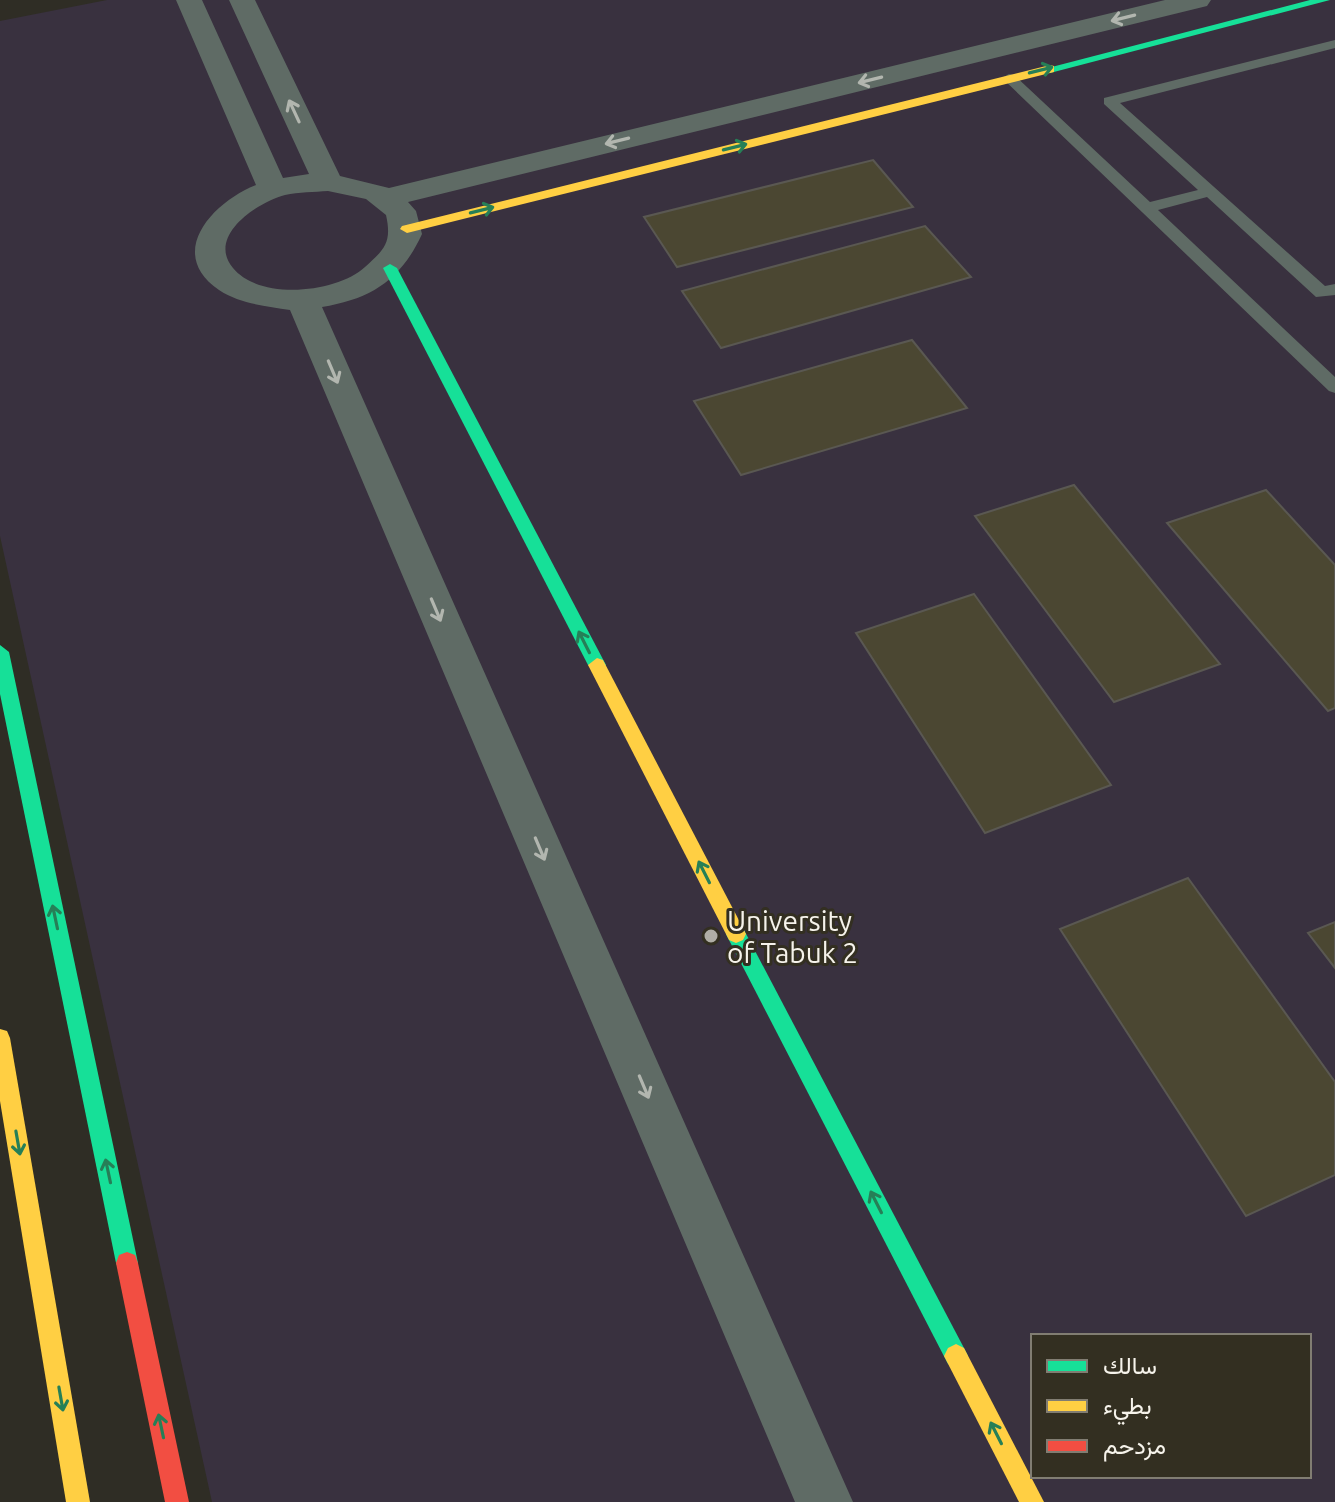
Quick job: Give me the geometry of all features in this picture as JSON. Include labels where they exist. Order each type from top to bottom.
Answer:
[{"type":"street","points":[[189,0],[273,189]]},
{"type":"street","points":[[242,0],[328,182]]},
{"type":"street","points":[[386,198],[1198,0]]},
{"type":"street","points":[[407,229],[1324,0]]},
{"type":"street","points":[[328,182],[369,189],[386,198],[400,212],[407,229],[404,248],[390,268],[366,284],[335,295],[302,300],[268,298],[240,289],[220,275],[211,257],[212,237],[224,218],[245,201],[273,189],[300,183],[328,182]]},
{"type":"street","points":[[390,268],[1032,1502]]},
{"type":"street","points":[[302,300],[824,1502]]},
{"type":"street","points":[[0,652],[177,1502]]},
{"type":"street","points":[[0,1038],[78,1502]]},
{"type":"lane","points":[[1335,44],[1109,101],[1322,293],[1335,289]]},
{"type":"lane","points":[[1009,78],[1335,387]]},
{"type":"lane","points":[[1146,208],[1209,192]]},
{"type":"shaded area","name":"University of Tabuk 2","points":[[107,0],[1335,0],[1335,1502],[212,1502],[0,536],[0,21]]},
{"type":"building","points":[[873,160],[913,207],[677,267],[644,217]]},
{"type":"building","points":[[925,226],[971,277],[721,348],[682,291]]},
{"type":"building","points":[[912,340],[967,408],[741,475],[694,401]]},
{"type":"building","points":[[1074,485],[1220,664],[1114,702],[975,516]]},
{"type":"building","points":[[1266,490],[1335,565],[1335,708],[1328,711],[1167,523]]},
{"type":"building","points":[[974,594],[1111,785],[985,833],[856,633]]},
{"type":"building","points":[[1188,878],[1335,1082],[1335,1175],[1246,1216],[1060,929]]},
{"type":"building","points":[[1335,922],[1335,968],[1308,933]]},
{"type":"traffic: fast","points":[[1050,69],[1324,0]]},
{"type":"traffic: fast","points":[[390,268],[597,665]]},
{"type":"traffic: fast","points":[[0,652],[127,1263]]},
{"type":"traffic: fast","points":[[736,934],[956,1356]]},
{"type":"traffic: slow","points":[[407,229],[1050,69]]},
{"type":"traffic: slow","points":[[597,665],[736,934]]},
{"type":"traffic: slow","points":[[0,1038],[78,1502]]},
{"type":"traffic: slow","points":[[956,1356],[1032,1502]]},
{"type":"traffic: jam","points":[[127,1263],[177,1502]]},
{"type":"place","name":"University of Tabuk 2","points":[[711,936]]}]
